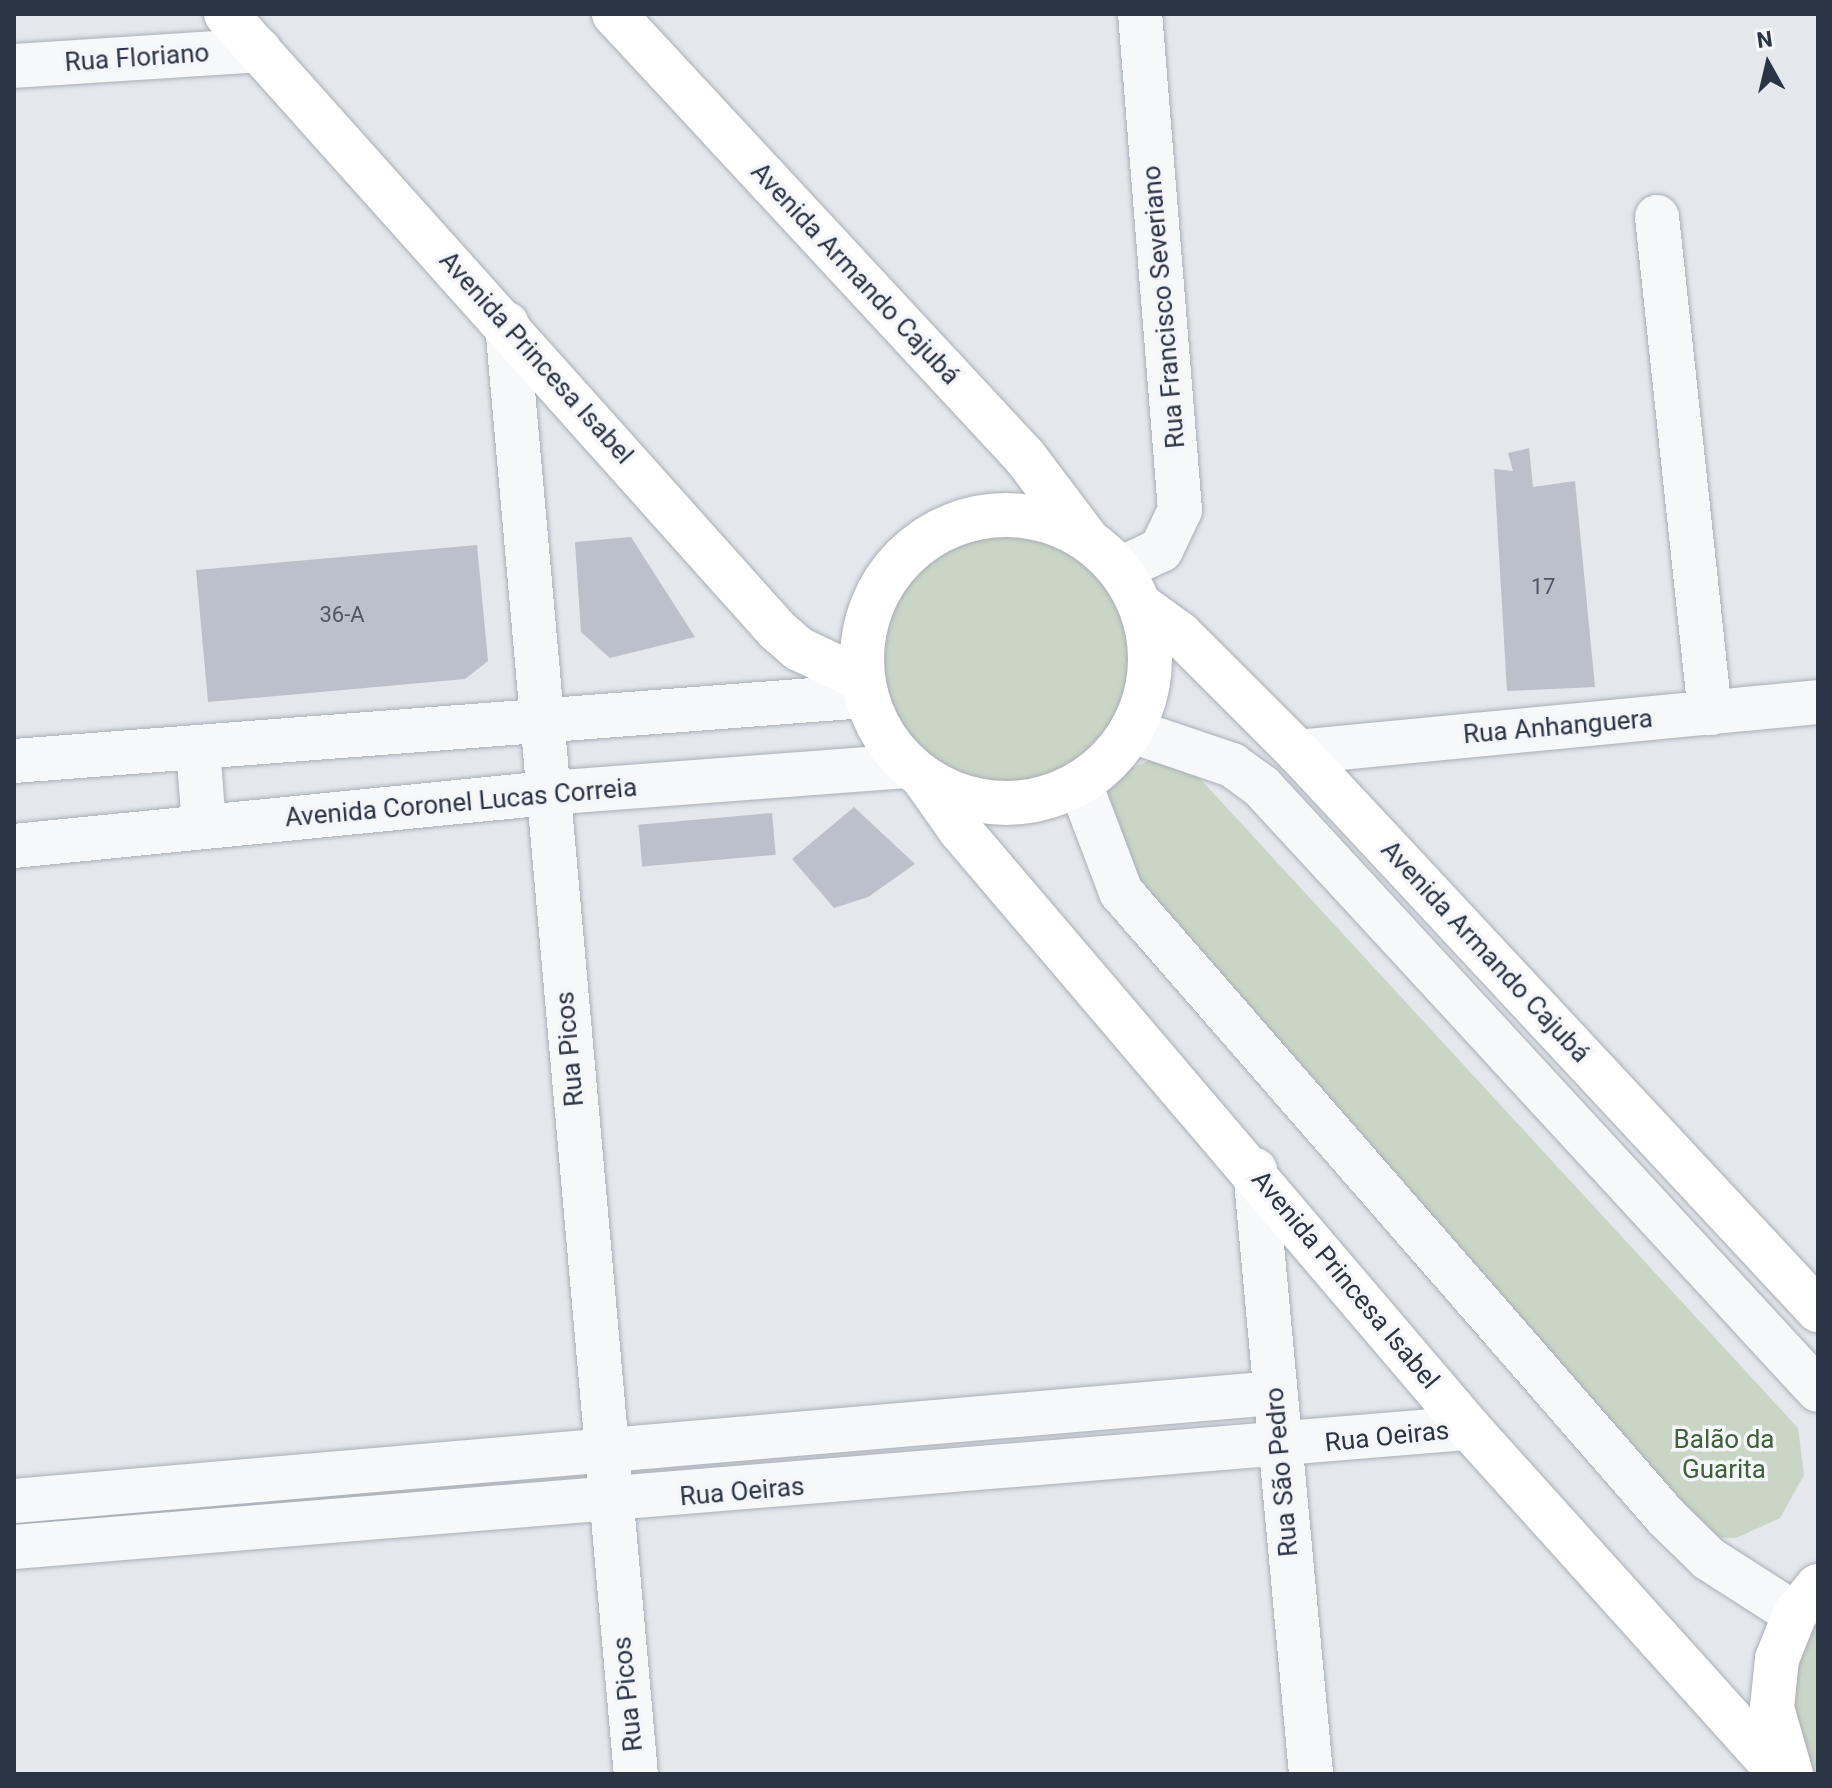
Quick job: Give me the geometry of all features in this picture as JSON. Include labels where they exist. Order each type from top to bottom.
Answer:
[{"type":"main road","name":"Avenida Princesa Isabel","points":[[226,14],[507,324],[777,630],[799,649],[864,688],[881,734],[924,777],[961,831],[1255,1170],[1469,1428],[1781,1774]]},
{"type":"main road","name":"Avenida Armando Cajubá","points":[[614,14],[1025,457],[1110,576],[1180,634],[1298,752],[1818,1310]]},
{"type":"main road","points":[[864,688],[864,623],[878,589],[921,541],[945,528],[997,515],[1110,576],[1150,675],[1132,731],[1080,784],[1027,802],[998,803],[924,777]]},
{"type":"main road","points":[[1791,1774],[1772,1708],[1777,1659],[1807,1600]]},
{"type":"street","name":"Rua Francisco Severiano","points":[[1110,576],[1161,550],[1180,510],[1140,14]]},
{"type":"street","name":"Rua Floriano","points":[[14,66],[259,50]]},
{"type":"street","points":[[1657,217],[1710,713]]},
{"type":"street","name":"Rua Picos","points":[[507,324],[604,1450],[636,1774]]},
{"type":"street","points":[[14,761],[542,720],[864,688]]},
{"type":"street","name":"Rua Anhanguera","points":[[1298,752],[1818,702]]},
{"type":"street","name":"Avenida Armando Cajubá","points":[[1132,731],[1232,765],[1262,787],[1818,1390]]},
{"type":"street","points":[[198,747],[204,827]]},
{"type":"street","name":"Avenida Coronel Lucas Correia","points":[[14,846],[548,793],[924,777]]},
{"type":"street","points":[[1080,784],[1121,892],[1666,1517],[1709,1559],[1807,1600]]},
{"type":"street","name":"Rua São Pedro","points":[[1255,1170],[1311,1774]]},
{"type":"street","name":"Rua Oeiras","points":[[14,1501],[1275,1393]]},
{"type":"street","points":[[999,1417],[1006,1471]]},
{"type":"street","name":"Rua Oeiras","points":[[14,1547],[1006,1471],[1469,1428]]},
{"type":"green space","points":[[1005,531],[1055,541],[1097,569],[1125,611],[1135,661],[1125,711],[1097,753],[1055,781],[1005,791],[955,781],[913,753],[885,711],[875,661],[885,611],[913,569],[955,541]]},
{"type":"green space","name":"Balão da Guarita","points":[[1151,760],[1192,770],[1798,1428],[1804,1475],[1780,1518],[1736,1538],[1711,1537],[1097,854],[1099,793],[1112,776]]},
{"type":"green space","points":[[1818,1597],[1818,1774],[1797,1774],[1783,1660]]},
{"type":"building","points":[[1529,448],[1533,487],[1575,481],[1595,687],[1507,691],[1494,469],[1513,471],[1508,453]]},
{"type":"building","points":[[631,537],[695,637],[610,658],[581,632],[575,542]]},
{"type":"building","points":[[477,545],[488,661],[465,679],[208,702],[196,570]]},
{"type":"building","points":[[854,807],[915,864],[868,897],[834,908],[792,859]]},
{"type":"building","points":[[772,813],[776,855],[642,867],[639,825]]}]
